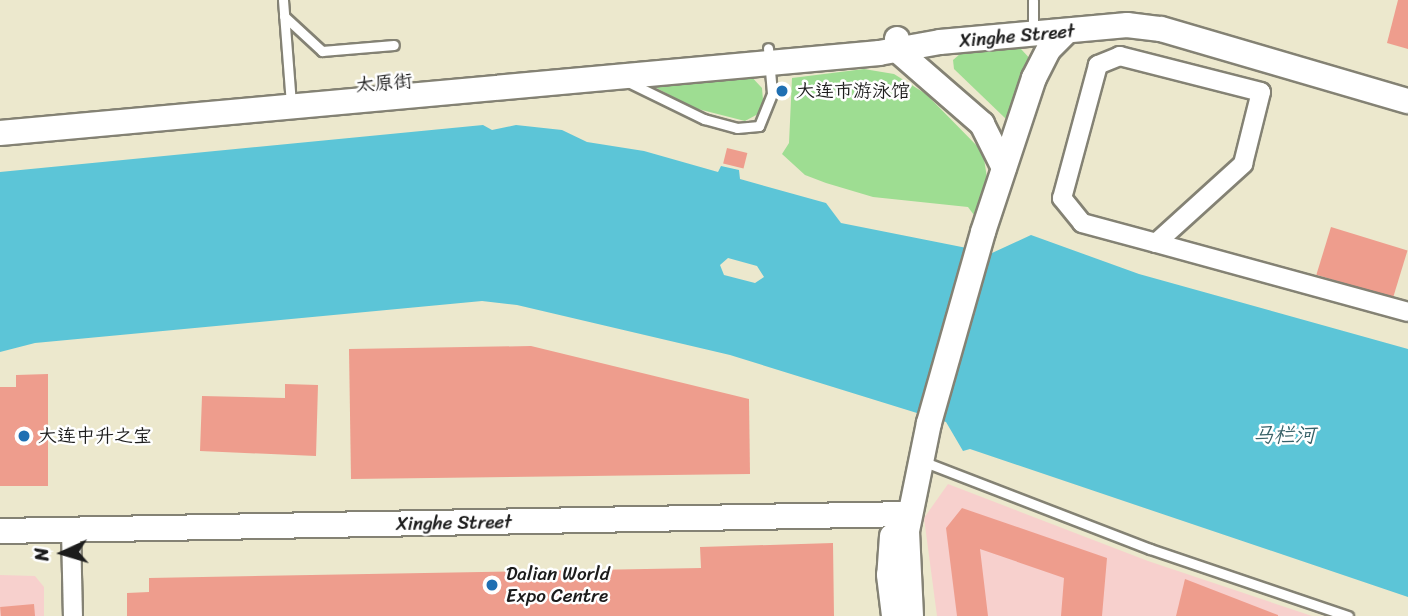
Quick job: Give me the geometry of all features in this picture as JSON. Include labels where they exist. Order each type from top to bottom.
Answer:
[{"type":"street","name":"Xinghe Street","points":[[617,76],[769,55],[897,44],[1033,20],[1128,16],[1165,19],[1408,90]]},
{"type":"street","name":"Xinghe Street","points":[[1033,20],[1068,31],[1127,25],[1161,29],[1408,101]]},
{"type":"street","points":[[894,616],[889,575],[983,232],[1041,63],[1068,31]]},
{"type":"street","points":[[897,44],[982,124],[1004,168]]},
{"type":"street","name":"太原街","points":[[0,134],[290,98],[769,55]]},
{"type":"street","points":[[1156,243],[1243,164],[1261,92],[1120,56],[1098,65],[1062,198],[1082,223],[1408,312]]},
{"type":"street","name":"太原街","points":[[0,119],[617,76]]},
{"type":"street","name":"Xinghe Street","points":[[0,531],[71,538],[903,526]]},
{"type":"street","points":[[903,526],[911,616]]},
{"type":"street","name":"Xinghe Street","points":[[0,548],[71,538]]},
{"type":"street","points":[[71,538],[73,616]]},
{"type":"lane","points":[[283,0],[290,98]]},
{"type":"lane","points":[[284,16],[321,51],[394,45]]},
{"type":"lane","points":[[617,76],[684,111],[737,128],[759,126],[768,110],[769,55]]},
{"type":"lane","points":[[920,461],[1150,549],[1348,616]]},
{"type":"shaded area","points":[[948,484],[1148,561],[1312,616],[937,616],[924,518]]},
{"type":"shaded area","points":[[0,575],[35,576],[44,587],[44,616],[0,616]]},
{"type":"green space","points":[[1020,48],[1034,63],[1014,116],[1005,118],[954,69],[953,60],[960,54]]},
{"type":"green space","points":[[864,69],[894,74],[926,94],[983,152],[989,191],[980,223],[968,207],[873,197],[826,183],[805,175],[782,154],[789,143],[792,78]]},
{"type":"green space","points":[[748,73],[762,88],[763,100],[758,114],[745,121],[694,108],[649,84]]},
{"type":"water","name":"马栏河","points":[[483,125],[492,130],[516,125],[562,130],[587,142],[644,151],[718,172],[721,166],[739,170],[740,179],[826,203],[841,223],[992,253],[1031,235],[1139,274],[1408,349],[1408,597],[970,449],[963,451],[946,422],[730,355],[517,305],[482,301],[35,343],[0,352],[0,172]],"holes":[[[728,258],[757,266],[764,277],[755,283],[724,275],[720,265]]]},
{"type":"building","points":[[1398,0],[1408,0],[1408,49],[1387,43]]},
{"type":"building","points":[[727,148],[747,153],[744,169],[723,164]]},
{"type":"building","points":[[1331,227],[1408,250],[1393,298],[1316,275]]},
{"type":"building","points":[[531,346],[749,399],[750,474],[351,479],[349,349]]},
{"type":"building","name":"大连中升之宝","points":[[48,374],[48,486],[0,486],[0,387],[16,387],[16,375]]},
{"type":"building","points":[[285,384],[318,385],[316,456],[200,451],[202,396],[285,398]]},
{"type":"building","points":[[962,508],[1107,558],[1102,616],[1061,616],[1064,578],[980,549],[988,616],[957,616],[946,528]]},
{"type":"building","name":"Dalian World Expo Centre","points":[[833,543],[834,616],[127,616],[127,593],[149,592],[149,578],[701,568],[700,547]]},
{"type":"building","points":[[1185,579],[1278,615],[1278,616],[1176,616]]},
{"type":"building","points":[[34,604],[35,616],[1,616],[0,607]]},
{"type":"place","name":"大连市游泳馆","points":[[782,91]]},
{"type":"place","name":"大连中升之宝","points":[[24,436]]},
{"type":"place","name":"Dalian World Expo Centre","points":[[492,585]]}]
